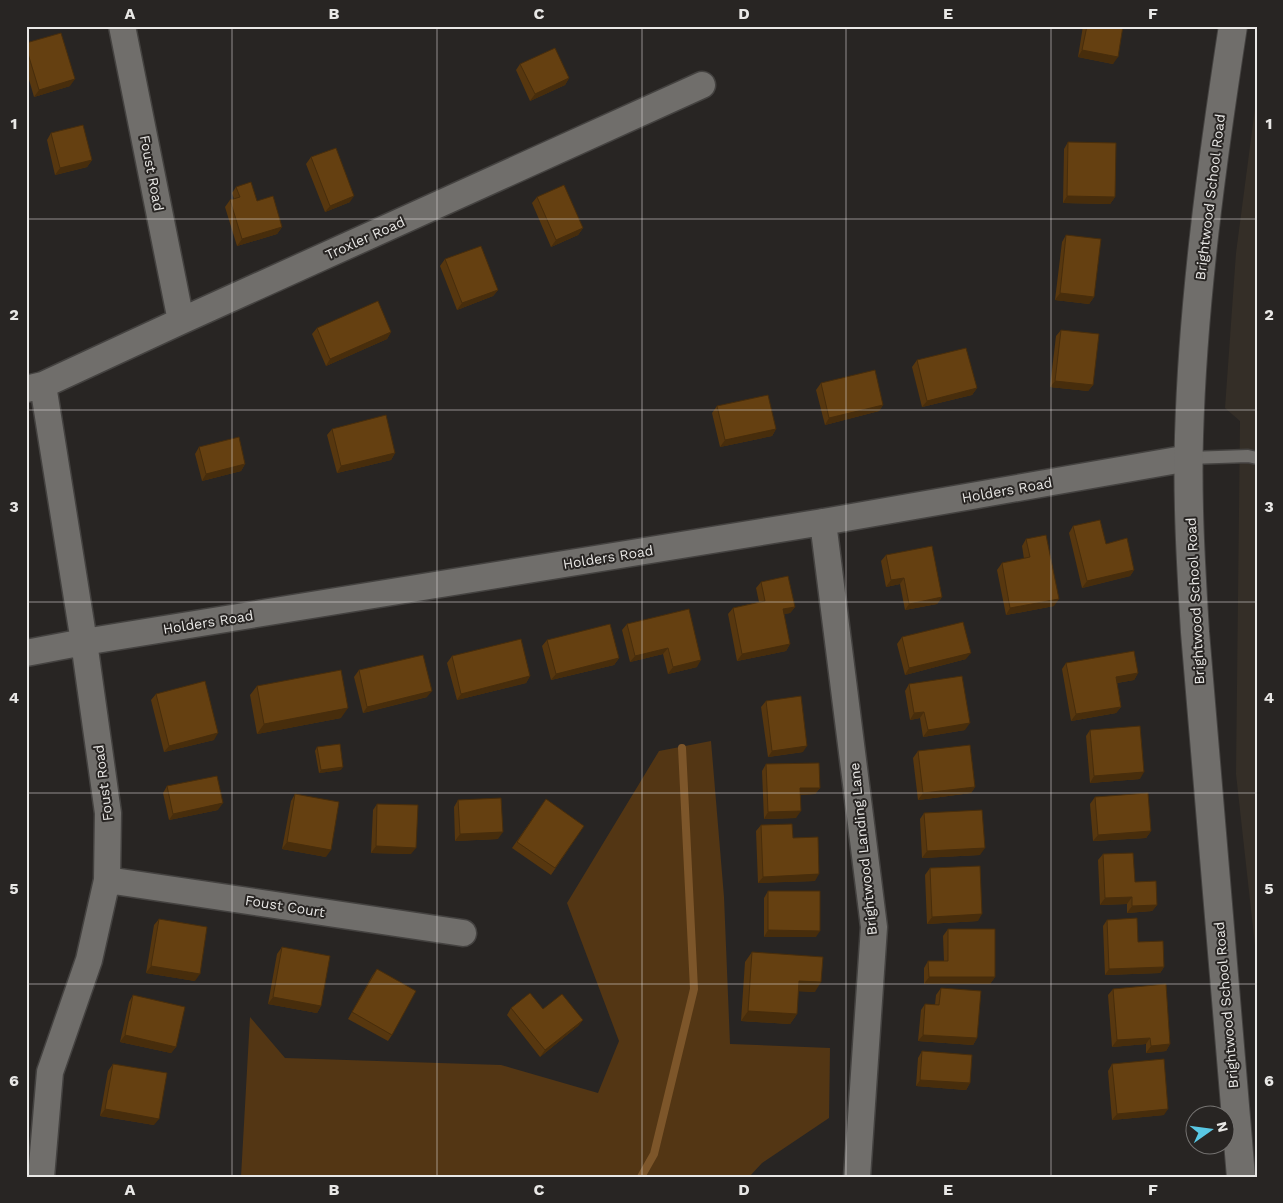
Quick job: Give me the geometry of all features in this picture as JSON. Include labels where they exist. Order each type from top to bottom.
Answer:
[{"type":"main road","name":"Brightwood School Road","points":[[1233,26],[1204,236],[1194,335],[1188,458],[1195,632],[1241,1177]]},
{"type":"street","name":"Foust Road","points":[[122,26],[181,320]]},
{"type":"street","name":"Troxler Road","points":[[34,387],[702,85]]},
{"type":"street","name":"Foust Road","points":[[34,387],[84,642],[108,813],[107,880],[88,960],[50,1072],[42,1177]]},
{"type":"street","name":"Holders Road","points":[[26,653],[823,522],[1188,458]]},
{"type":"street","name":"Brightwood Landing Lane","points":[[823,522],[874,927],[857,1177]]},
{"type":"street","name":"Foust Court","points":[[107,880],[463,933]]},
{"type":"lane","points":[[1188,458],[1248,456],[1257,458]]},
{"type":"shaded area","points":[[1257,93],[1257,964],[1236,774],[1240,421],[1225,408],[1236,253]]},
{"type":"shaded area","points":[[711,741],[724,897],[730,1044],[830,1048],[829,1118],[762,1163],[749,1177],[241,1177],[250,1017],[285,1058],[501,1065],[598,1093],[619,1041],[567,903],[659,751]]},
{"type":"building","points":[[1087,26],[1123,26],[1118,57],[1082,50]]},
{"type":"building","points":[[61,33],[75,79],[39,90],[26,43]]},
{"type":"building","points":[[555,48],[569,78],[535,94],[520,64]]},
{"type":"building","points":[[83,125],[92,160],[60,168],[51,133]]},
{"type":"building","points":[[1068,142],[1116,143],[1115,197],[1067,196]]},
{"type":"building","points":[[336,148],[354,196],[330,206],[311,157]]},
{"type":"building","points":[[251,182],[257,201],[273,196],[282,227],[242,239],[230,200],[240,197],[236,187]]},
{"type":"building","points":[[564,185],[583,228],[556,240],[537,197]]},
{"type":"building","points":[[1066,235],[1101,239],[1094,297],[1060,293]]},
{"type":"building","points":[[481,246],[498,290],[462,303],[445,259]]},
{"type":"building","points":[[378,301],[391,332],[330,359],[317,328]]},
{"type":"building","points":[[1061,330],[1099,334],[1093,385],[1055,381]]},
{"type":"building","points":[[966,348],[977,388],[927,401],[917,360]]},
{"type":"building","points":[[875,370],[883,405],[829,418],[821,383]]},
{"type":"building","points":[[768,395],[776,429],[725,440],[717,406]]},
{"type":"building","points":[[386,415],[395,453],[341,466],[332,429]]},
{"type":"building","points":[[239,437],[245,464],[206,474],[199,447]]},
{"type":"building","points":[[1100,520],[1106,544],[1127,538],[1134,570],[1087,581],[1073,526]]},
{"type":"building","points":[[1046,535],[1059,599],[1010,608],[1002,563],[1030,557],[1026,539]]},
{"type":"building","points":[[932,546],[942,597],[909,604],[904,578],[891,580],[886,555]]},
{"type":"building","points":[[788,576],[795,607],[783,609],[790,644],[742,654],[733,608],[765,601],[761,582]]},
{"type":"building","points":[[689,609],[701,660],[673,667],[668,648],[635,656],[627,624]]},
{"type":"building","points":[[963,622],[971,653],[909,668],[902,637]]},
{"type":"building","points":[[610,624],[619,658],[556,674],[547,640]]},
{"type":"building","points":[[521,639],[530,676],[461,694],[452,656]]},
{"type":"building","points":[[1134,651],[1138,673],[1116,677],[1121,707],[1076,714],[1066,663]]},
{"type":"building","points":[[423,655],[432,691],[367,707],[359,670]]},
{"type":"building","points":[[341,670],[348,708],[264,724],[257,686]]},
{"type":"building","points":[[962,676],[970,723],[928,730],[924,712],[914,713],[909,684]]},
{"type":"building","points":[[205,681],[218,733],[169,746],[156,694]]},
{"type":"building","points":[[801,696],[807,746],[772,751],[766,701]]},
{"type":"building","points":[[1140,726],[1144,772],[1094,776],[1090,730]]},
{"type":"building","points":[[340,744],[343,767],[321,770],[317,747]]},
{"type":"building","points":[[970,745],[975,787],[923,793],[918,751]]},
{"type":"building","points":[[819,763],[820,788],[800,788],[801,811],[768,812],[766,764]]},
{"type":"building","points":[[217,776],[223,803],[173,814],[167,786]]},
{"type":"building","points":[[1148,793],[1151,831],[1098,835],[1095,797]]},
{"type":"building","points":[[295,794],[339,802],[331,850],[287,842]]},
{"type":"building","points":[[501,798],[503,832],[460,834],[458,800]]},
{"type":"building","points":[[546,799],[584,826],[555,868],[517,842]]},
{"type":"building","points":[[377,804],[418,805],[416,848],[376,846]]},
{"type":"building","points":[[982,810],[985,848],[927,851],[924,813]]},
{"type":"building","points":[[792,824],[793,838],[818,837],[819,874],[763,877],[761,825]]},
{"type":"building","points":[[1133,853],[1135,882],[1156,881],[1157,905],[1132,906],[1132,897],[1105,898],[1103,854]]},
{"type":"building","points":[[980,866],[982,914],[932,917],[930,868]]},
{"type":"building","points":[[768,891],[820,891],[820,931],[768,930]]},
{"type":"building","points":[[1137,918],[1138,942],[1163,941],[1164,967],[1109,969],[1107,920]]},
{"type":"building","points":[[159,919],[207,927],[200,974],[151,966]]},
{"type":"building","points":[[948,929],[995,929],[995,977],[929,977],[928,961],[948,961]]},
{"type":"building","points":[[282,947],[330,956],[321,1006],[273,997]]},
{"type":"building","points":[[752,952],[823,957],[821,982],[799,981],[797,1014],[748,1011]]},
{"type":"building","points":[[377,969],[416,991],[392,1035],[352,1012]]},
{"type":"building","points":[[1166,984],[1170,1044],[1151,1046],[1150,1038],[1117,1040],[1113,989]]},
{"type":"building","points":[[941,988],[981,991],[977,1038],[923,1035],[925,1004],[939,1005]]},
{"type":"building","points":[[530,993],[543,1009],[562,994],[583,1020],[545,1050],[511,1008]]},
{"type":"building","points":[[133,995],[185,1007],[176,1047],[125,1035]]},
{"type":"building","points":[[922,1051],[972,1055],[970,1083],[920,1080]]},
{"type":"building","points":[[1164,1059],[1168,1109],[1117,1114],[1112,1064]]},
{"type":"building","points":[[113,1064],[167,1073],[159,1119],[105,1109]]},
{"type":"waterway","points":[[641,1177],[654,1154],[694,989],[682,748]]}]
